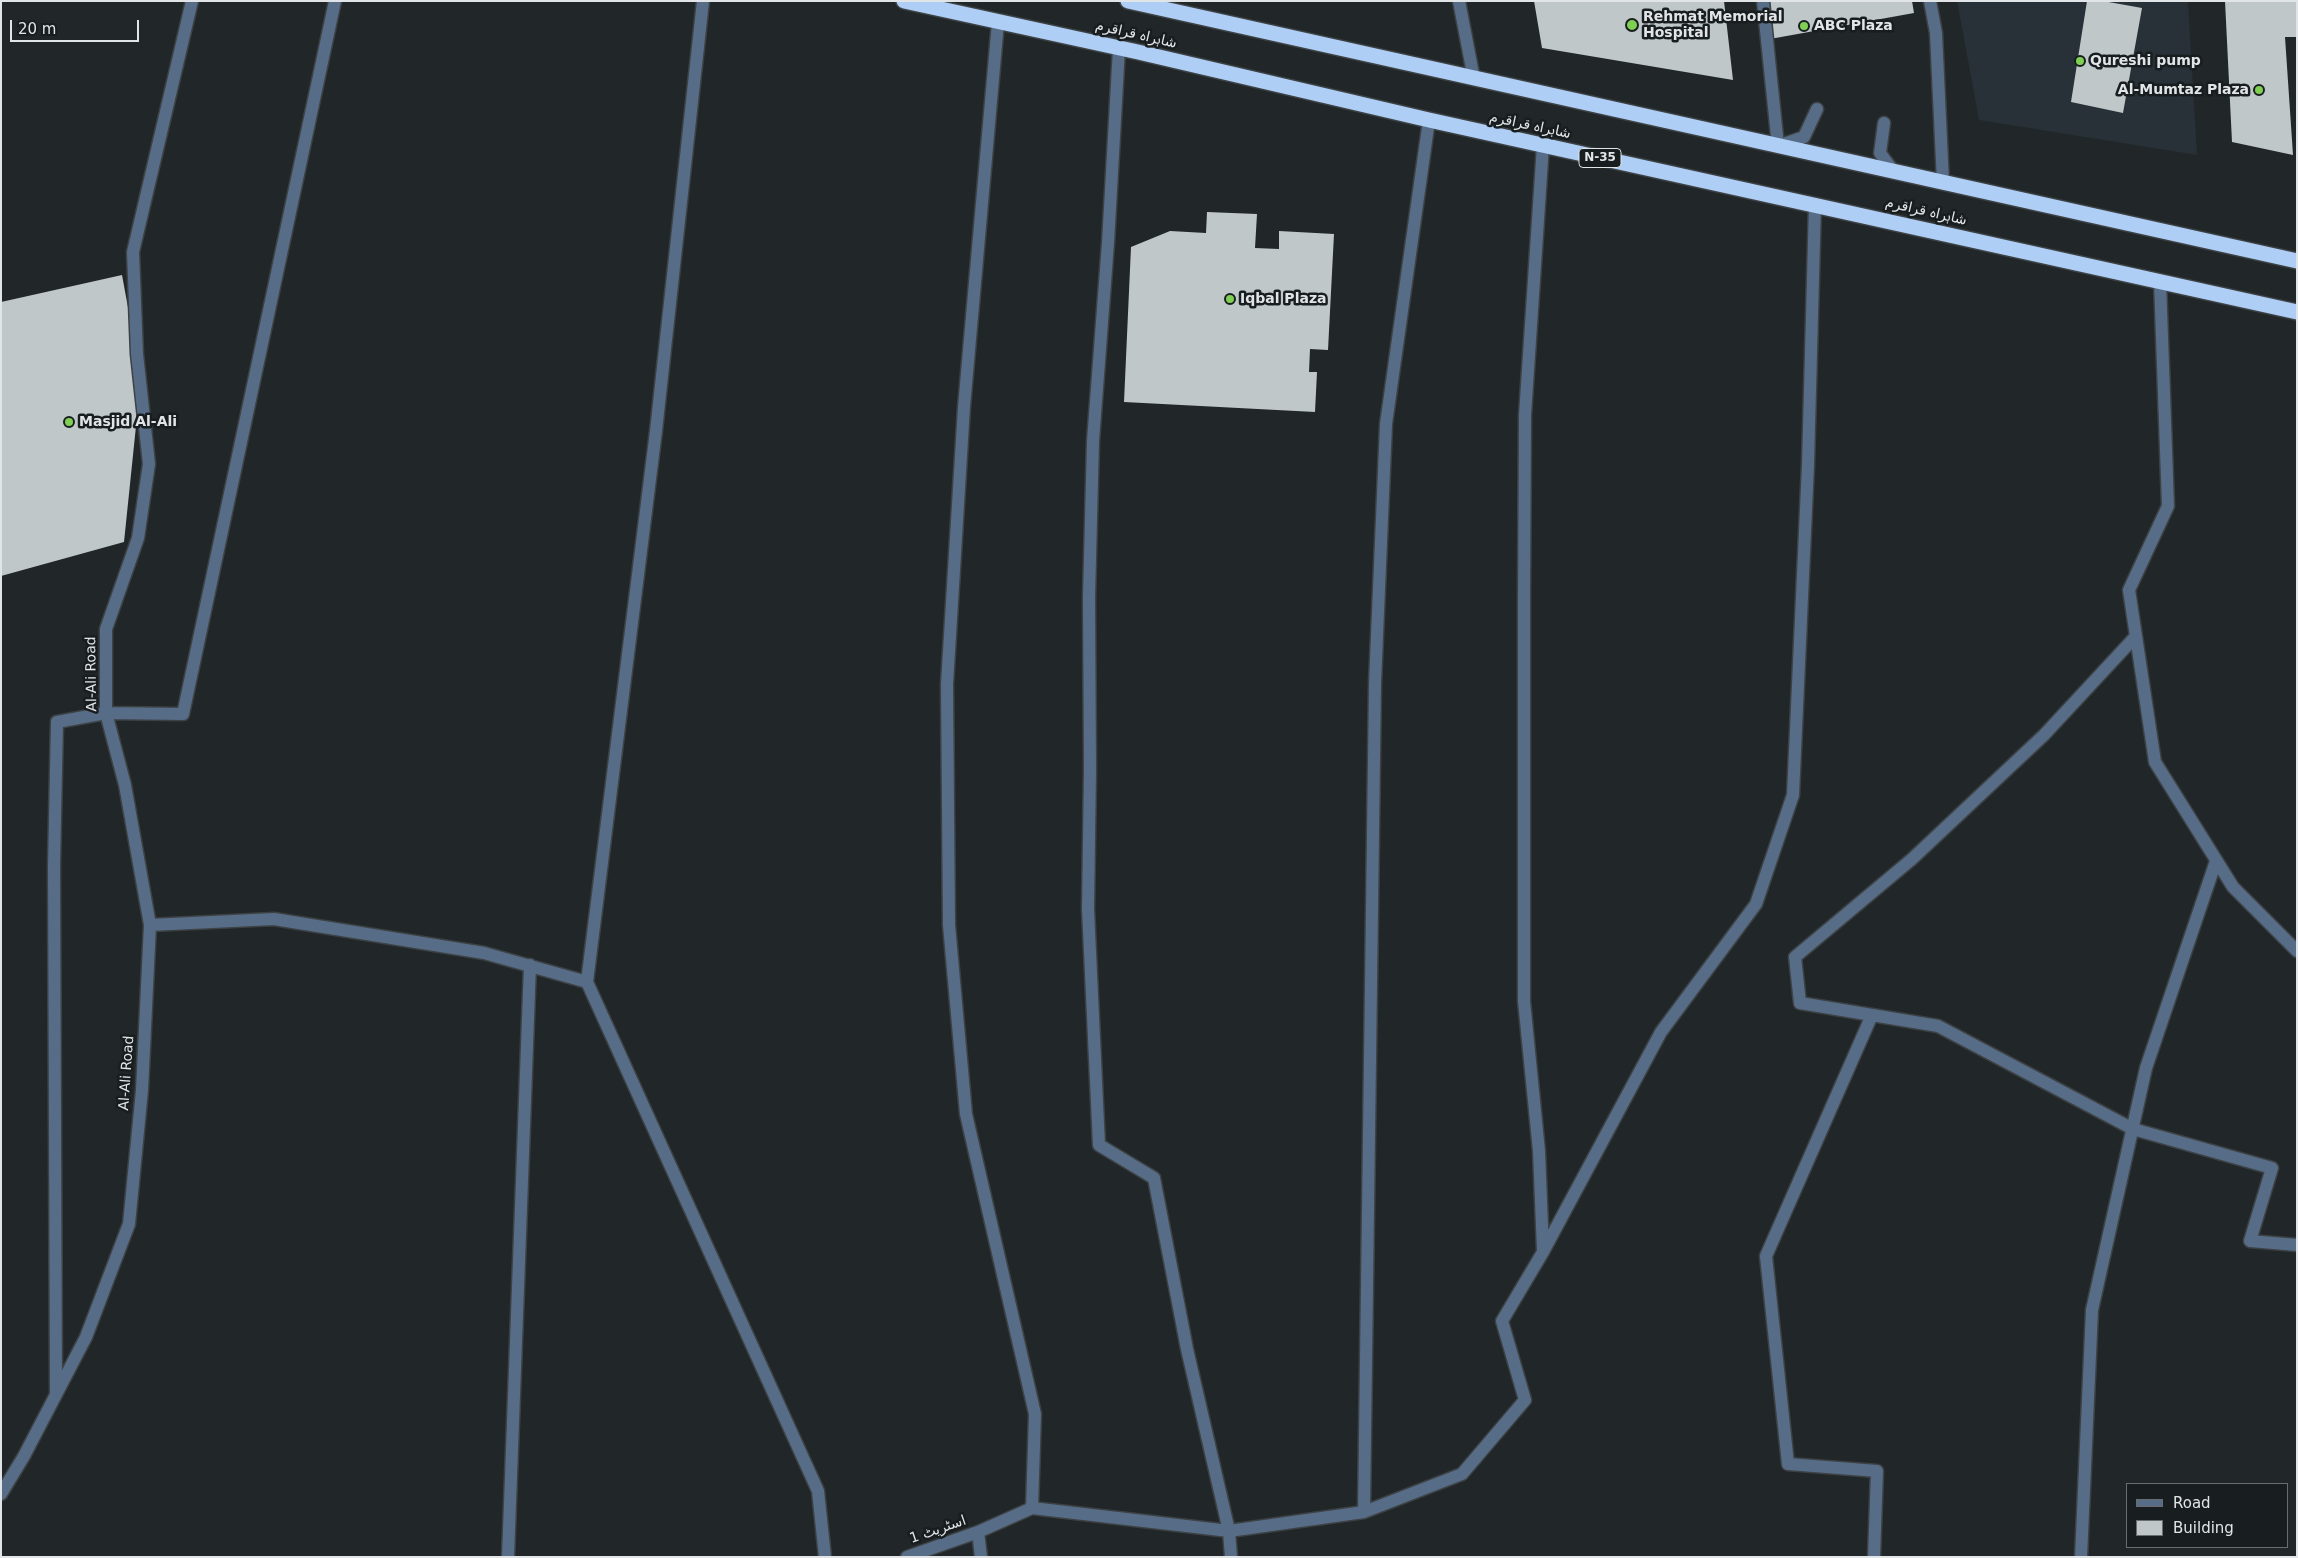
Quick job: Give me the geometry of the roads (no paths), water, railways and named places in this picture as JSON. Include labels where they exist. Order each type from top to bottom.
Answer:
[{"type":"highway","name":"شاہراہ قراقرم","points":[[904,1],[1119,48],[1429,120],[2297,312]]},
{"type":"highway","points":[[1128,1],[2297,261]]},
{"type":"street","name":"Al-Ali Road","points":[[1,1494],[86,1337],[129,1224],[142,1090],[150,925],[125,785],[106,713],[106,629],[138,538],[149,464],[137,354],[133,252],[192,1]]},
{"type":"street","points":[[56,1394],[54,866],[57,722],[106,713],[183,714],[334,1]]},
{"type":"street","points":[[703,1],[656,431],[587,982],[818,1491],[825,1557]]},
{"type":"street","points":[[1459,1],[1474,79]]},
{"type":"street","points":[[1762,1],[1778,146],[1804,137],[1817,109]]},
{"type":"street","points":[[1930,1],[1936,33],[1943,183]]},
{"type":"street","points":[[998,22],[964,407],[948,674],[949,925],[966,1114],[1035,1414],[1032,1508],[1229,1531],[1364,1512],[1462,1474],[1525,1400],[1502,1321],[1543,1252],[1661,1032],[1756,904],[1793,795],[1808,465],[1814,204]]},
{"type":"street","points":[[1119,48],[1108,244],[1093,441],[1088,597],[1090,770],[1088,909],[1099,1145],[1154,1178],[1187,1349],[1229,1531],[1231,1557]]},
{"type":"street","points":[[1364,1512],[1375,683],[1386,424],[1429,120]]},
{"type":"street","points":[[1884,123],[1880,153],[1894,172]]},
{"type":"street","points":[[1543,145],[1525,414],[1524,610],[1524,1001],[1539,1151],[1543,1252]]},
{"type":"street","points":[[2160,282],[2168,506],[2129,590],[2155,762],[2233,887],[2297,951]]},
{"type":"street","points":[[2136,636],[2044,735],[1912,859],[1795,957],[1800,1003],[1938,1026],[2133,1128],[2272,1168],[2250,1240],[2297,1245]]},
{"type":"street","points":[[2081,1557],[2092,1310],[2146,1068],[2216,861]]},
{"type":"street","points":[[150,925],[274,919],[484,953],[587,982]]},
{"type":"street","points":[[508,1557],[530,965]]},
{"type":"street","points":[[1872,1015],[1766,1256],[1788,1464],[1877,1471],[1874,1557]]},
{"type":"street","name":"اسٹریٹ 1","points":[[907,1557],[978,1532],[1032,1508]]},
{"type":"street","points":[[978,1532],[981,1557]]},
{"type":"place","name":"Rehmat Memorial Hospital","points":[[1632,25]]},
{"type":"place","name":"ABC Plaza","points":[[1804,26]]},
{"type":"place","name":"Qureshi pump","points":[[2080,61]]},
{"type":"place","name":"Al-Mumtaz Plaza","points":[[2259,90]]},
{"type":"place","name":"Iqbal Plaza","points":[[1230,299]]},
{"type":"place","name":"Masjid Al-Ali","points":[[69,422]]}]
